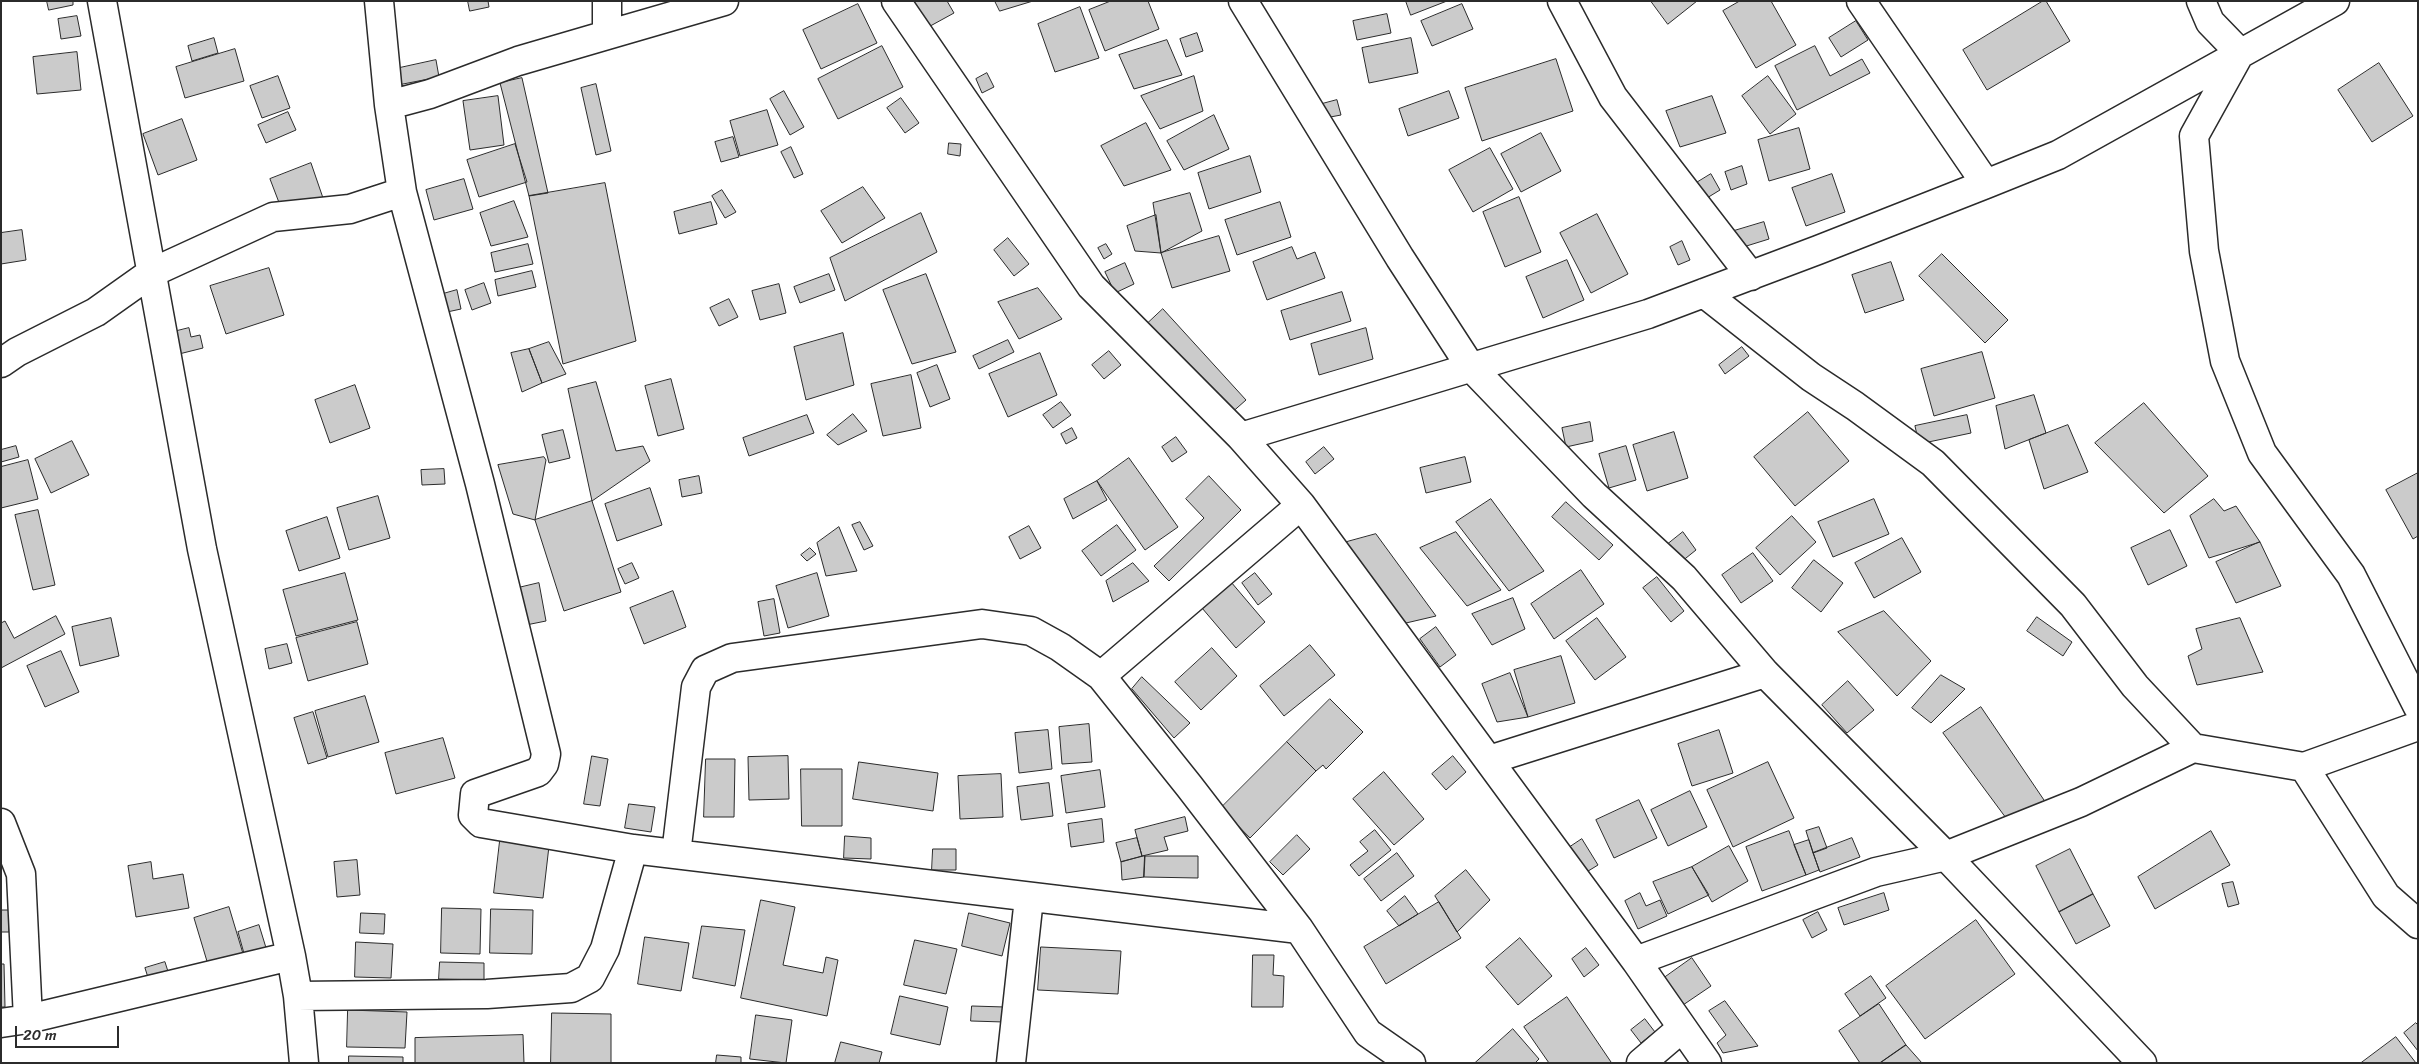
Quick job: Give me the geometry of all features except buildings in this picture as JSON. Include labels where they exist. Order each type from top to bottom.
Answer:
[{"type":"street","points":[[102,1],[202,549],[291,956],[298,996],[304,1063]]},
{"type":"street","points":[[379,1],[389,105],[402,192],[480,484],[546,754],[544,764],[538,772],[475,794],[473,816],[481,823],[633,849],[1299,929]]},
{"type":"street","points":[[606,1],[607,35]]},
{"type":"street","points":[[389,105],[430,94],[518,60],[724,1]]},
{"type":"street","points":[[896,1],[1091,286],[1241,437],[1301,504],[1636,961],[1707,1063]]},
{"type":"street","points":[[1243,1],[1400,258],[1470,366],[1594,495],[1684,578],[1765,673],[1946,856],[2142,1063]]},
{"type":"street","points":[[1562,1],[1613,97],[1751,276]]},
{"type":"street","points":[[1861,1],[1986,184]]},
{"type":"street","points":[[2201,1],[2210,22],[2240,53]]},
{"type":"street","points":[[1241,437],[1470,366],[1648,314],[1751,276],[1986,184],[2058,155],[2336,1]]},
{"type":"street","points":[[2240,53],[2194,136],[2204,251],[2224,361],[2262,453],[2350,575],[2418,708]]},
{"type":"street","points":[[1,363],[17,352],[96,312],[151,273],[272,217],[350,209],[402,192]]},
{"type":"street","points":[[1704,293],[1811,377],[1855,406],[1932,463],[2073,605],[2135,686],[2193,748]]},
{"type":"street","points":[[1101,676],[1301,504]]},
{"type":"street","points":[[676,854],[696,687],[705,670],[732,658],[982,624],[1031,631],[1060,647],[1101,676],[1189,786],[1299,929],[1368,1033],[1411,1063]]},
{"type":"street","points":[[1489,760],[1765,673]]},
{"type":"street","points":[[1636,961],[1876,872],[1946,856],[2081,802],[2193,748],[2304,766],[2418,726]]},
{"type":"street","points":[[2304,766],[2386,896],[2418,924]]},
{"type":"street","points":[[1,823],[20,874],[28,1019]]},
{"type":"street","points":[[298,996],[487,994],[571,988],[590,978],[605,949],[633,849]]},
{"type":"street","points":[[1011,1063],[1029,898]]},
{"type":"street","points":[[1,1023],[28,1019],[291,956]]},
{"type":"street","points":[[1641,1063],[1682,1028]]},
{"type":"street","points":[[1368,1033],[1374,1063]]}]
